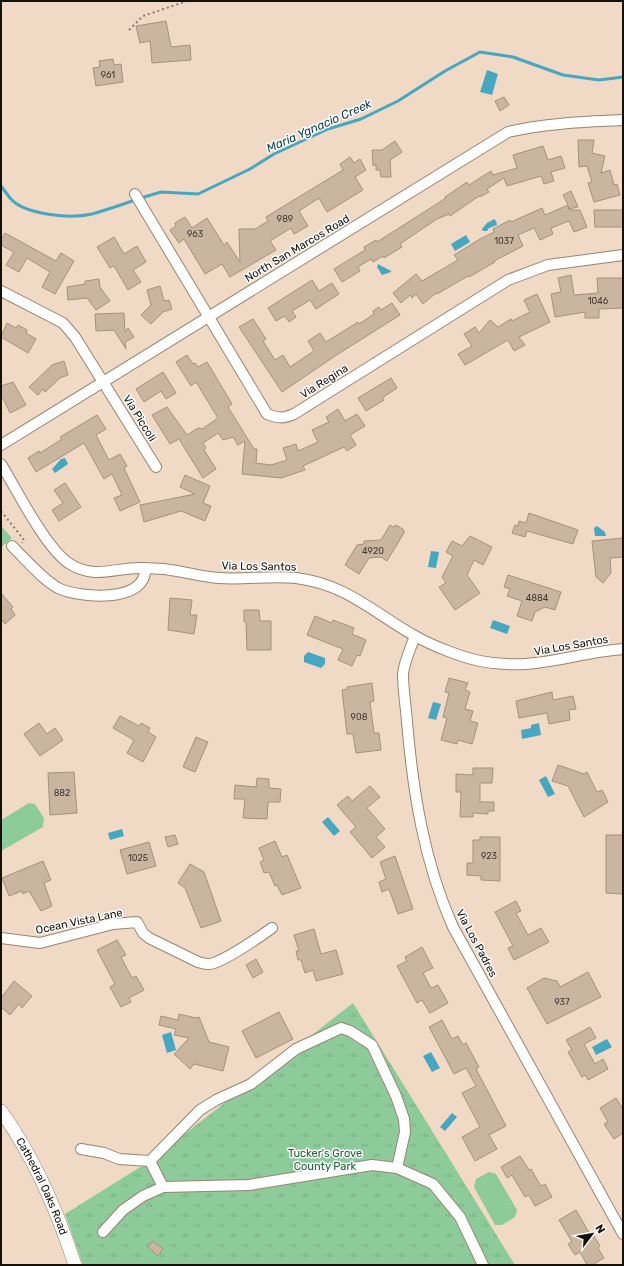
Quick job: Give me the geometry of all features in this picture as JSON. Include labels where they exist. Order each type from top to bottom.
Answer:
[{"type":"main road","name":"Cathedral Oaks Road","points":[[1,1111],[17,1133],[35,1165],[56,1210],[75,1265]]},
{"type":"street","name":"North San Marcos Road","points":[[1,445],[508,132],[534,126],[557,123],[623,120]]},
{"type":"street","name":"Via Regina","points":[[135,194],[207,317],[267,414],[276,418],[286,417],[508,280],[548,265],[623,255]]},
{"type":"street","name":"Via Piccoli","points":[[1,291],[63,323],[75,337],[156,467]]},
{"type":"street","name":"Via Los Santos","points":[[1,464],[53,548],[70,564],[87,572],[111,573],[145,568],[168,569],[216,578],[294,578],[323,582],[353,596],[415,636],[480,661],[506,664],[534,664],[557,661],[602,650],[623,648]]},
{"type":"street","points":[[16,546],[36,570],[57,587],[71,593],[94,596],[127,592],[137,586],[145,574],[145,568]]},
{"type":"street","name":"Via Los Padres","points":[[415,636],[403,673],[408,729],[413,780],[430,865],[440,897],[453,926],[623,1234]]},
{"type":"street","name":"Ocean Vista Lane","points":[[1,938],[40,943],[113,924],[137,922],[149,938],[198,962],[207,964],[214,963],[224,958],[272,928]]},
{"type":"street","points":[[81,1149],[104,1152],[119,1159],[150,1161],[200,1110],[216,1100],[250,1084],[296,1049],[341,1028],[350,1031],[372,1044],[396,1096],[404,1119],[405,1132],[397,1168]]},
{"type":"street","points":[[150,1161],[163,1187]]},
{"type":"street","points":[[103,1232],[123,1210],[143,1196],[163,1187],[249,1185],[372,1165],[397,1168],[433,1184],[460,1217],[483,1265]]},
{"type":"path","points":[[129,30],[142,16],[187,1]]},
{"type":"path","points":[[1,511],[24,540],[16,546]]},
{"type":"green space","points":[[1,526],[12,538],[1,547]]},
{"type":"green space","points":[[29,803],[35,804],[44,818],[43,827],[1,851],[1,820]]},
{"type":"green space","name":"Tucker's Grove County Park","points":[[353,1003],[515,1265],[83,1265],[65,1214],[150,1161]]},
{"type":"green space","points":[[489,1172],[496,1174],[517,1210],[515,1217],[502,1225],[495,1225],[474,1187],[476,1179]]},
{"type":"water","points":[[487,70],[498,74],[492,95],[480,92]]},
{"type":"water","points":[[494,219],[497,225],[489,228],[487,231],[483,231],[482,229],[487,223]]},
{"type":"water","points":[[466,235],[470,242],[455,251],[451,244]]},
{"type":"water","points":[[378,264],[391,272],[382,275],[377,267]]},
{"type":"water","points":[[65,458],[68,464],[55,473],[52,469],[61,459]]},
{"type":"water","points":[[597,526],[605,532],[606,536],[595,536],[594,528]]},
{"type":"water","points":[[431,551],[439,552],[436,568],[428,567]]},
{"type":"water","points":[[493,620],[510,626],[507,634],[490,628]]},
{"type":"water","points":[[308,652],[325,658],[325,664],[321,668],[304,662],[304,656]]},
{"type":"water","points":[[433,702],[441,704],[436,720],[428,718]]},
{"type":"water","points":[[539,723],[541,735],[522,739],[521,730],[531,728],[531,725]]},
{"type":"water","points":[[546,776],[555,794],[548,797],[539,780]]},
{"type":"water","points":[[328,817],[340,831],[334,836],[322,822]]},
{"type":"water","points":[[122,829],[124,836],[110,840],[108,833]]},
{"type":"water","points":[[171,1032],[176,1050],[167,1053],[162,1035]]},
{"type":"water","points":[[607,1039],[612,1047],[596,1055],[592,1047]]},
{"type":"water","points":[[431,1052],[440,1068],[432,1072],[423,1056]]},
{"type":"water","points":[[452,1113],[457,1117],[445,1131],[440,1127]]},
{"type":"building","points":[[166,21],[171,47],[190,45],[191,60],[152,63],[150,41],[140,43],[136,26]]},
{"type":"building","points":[[113,59],[114,65],[121,64],[123,82],[96,86],[93,68],[100,67],[99,61]]},
{"type":"building","points":[[504,97],[509,105],[500,111],[495,101]]},
{"type":"building","points":[[578,140],[594,140],[592,153],[605,156],[601,173],[610,170],[614,185],[617,184],[620,195],[594,202],[588,183],[592,182],[587,166],[579,167]]},
{"type":"building","points":[[395,141],[402,152],[390,160],[391,177],[381,177],[380,170],[376,170],[376,164],[373,166],[372,150],[382,150]]},
{"type":"building","points":[[543,146],[548,160],[561,156],[565,168],[551,172],[554,181],[544,184],[541,176],[507,186],[504,178],[487,189],[489,192],[480,197],[479,196],[450,216],[449,214],[437,219],[400,244],[402,247],[384,258],[383,256],[373,262],[371,259],[358,267],[360,271],[342,282],[334,269],[365,250],[364,247],[376,240],[377,242],[446,198],[445,197],[467,182],[469,185],[491,171],[493,175],[517,168],[513,155]]},
{"type":"building","points":[[350,157],[354,163],[360,159],[366,170],[355,177],[363,190],[327,212],[319,198],[299,211],[308,226],[294,234],[291,228],[270,241],[276,250],[230,277],[222,264],[205,274],[184,239],[179,243],[170,230],[176,226],[175,223],[185,217],[192,228],[207,218],[224,245],[227,242],[240,262],[239,229],[255,229],[268,221],[266,217],[343,170],[340,164]]},
{"type":"building","points":[[571,191],[578,207],[569,209],[568,206],[569,210],[580,210],[587,227],[574,232],[569,221],[551,228],[553,234],[540,240],[534,228],[518,235],[523,246],[494,261],[495,262],[469,277],[468,276],[437,294],[436,293],[423,304],[416,294],[412,298],[410,295],[401,303],[393,293],[416,274],[422,281],[458,260],[454,255],[494,232],[493,229],[510,220],[511,222],[542,208],[545,215],[568,205],[563,195]]},
{"type":"building","points":[[594,210],[623,210],[623,227],[595,227]]},
{"type":"building","points":[[5,233],[56,261],[61,253],[74,261],[55,294],[42,287],[50,272],[27,258],[19,272],[6,265],[14,252],[1,245],[1,240]]},
{"type":"building","points":[[114,237],[124,254],[137,246],[146,262],[133,270],[141,282],[128,290],[114,266],[110,268],[97,247]]},
{"type":"building","points":[[571,275],[574,295],[598,293],[597,278],[623,278],[623,308],[599,309],[599,318],[585,318],[585,312],[555,317],[551,294],[561,292],[558,278]]},
{"type":"building","points":[[99,279],[100,287],[110,301],[96,310],[87,298],[68,300],[67,287],[85,284],[85,281]]},
{"type":"building","points":[[312,280],[319,291],[332,283],[339,294],[316,309],[310,300],[292,311],[296,317],[289,322],[285,316],[276,321],[268,308]]},
{"type":"building","points":[[160,286],[164,301],[169,300],[172,309],[163,312],[151,324],[141,315],[151,305],[147,290]]},
{"type":"building","points":[[537,294],[550,322],[519,337],[525,345],[514,351],[508,340],[465,365],[458,354],[472,346],[464,334],[475,327],[479,333],[490,320],[498,327],[511,319],[512,321],[530,312],[524,300]]},
{"type":"building","points":[[392,303],[400,315],[282,392],[239,327],[253,319],[266,339],[263,341],[275,360],[283,355],[290,367],[314,351],[308,341],[320,333],[326,342],[358,322],[359,324],[374,314],[373,311],[379,307],[381,310]]},
{"type":"building","points":[[124,313],[125,332],[128,328],[134,337],[125,342],[126,349],[114,330],[96,331],[95,314]]},
{"type":"building","points":[[7,323],[16,328],[18,325],[27,330],[26,333],[36,339],[28,353],[1,337]]},
{"type":"building","points":[[187,355],[193,364],[195,363],[198,367],[207,362],[232,404],[228,407],[254,449],[257,449],[256,463],[271,465],[287,460],[283,448],[296,444],[298,451],[318,442],[312,430],[329,422],[326,417],[338,409],[345,421],[357,414],[365,426],[350,435],[356,445],[347,451],[344,447],[303,466],[305,470],[281,478],[242,474],[245,441],[238,445],[233,437],[223,440],[218,433],[203,443],[206,448],[204,450],[216,469],[203,478],[179,439],[170,444],[152,415],[167,407],[187,435],[198,428],[202,429],[218,418],[196,382],[191,386],[176,362]]},
{"type":"building","points":[[64,361],[68,375],[60,378],[45,392],[43,389],[38,395],[29,387],[52,365]]},
{"type":"building","points":[[163,372],[176,393],[166,399],[161,391],[144,402],[136,389]]},
{"type":"building","points":[[391,378],[397,388],[382,398],[384,400],[366,411],[358,398]]},
{"type":"building","points":[[13,382],[26,405],[10,413],[3,398],[1,398],[1,386]]},
{"type":"building","points":[[97,415],[106,429],[96,435],[109,460],[120,454],[127,466],[124,468],[140,502],[120,511],[114,498],[122,495],[112,474],[104,479],[84,443],[36,472],[28,458],[39,451],[40,453],[62,439],[60,437]]},
{"type":"building","points":[[185,475],[210,486],[203,503],[211,506],[205,521],[181,511],[144,522],[140,505],[195,494],[180,487]]},
{"type":"building","points":[[65,483],[81,507],[59,521],[52,510],[63,503],[54,490]]},
{"type":"building","points":[[529,513],[578,530],[573,544],[527,531],[525,537],[512,533],[515,525],[518,526],[519,521],[526,523]]},
{"type":"building","points":[[390,525],[393,527],[396,525],[404,530],[404,533],[387,561],[381,557],[369,558],[359,574],[345,565],[357,545],[364,544],[364,541],[381,540]]},
{"type":"building","points":[[470,536],[492,547],[483,565],[474,560],[467,575],[480,593],[455,610],[439,587],[446,583],[442,577],[453,556],[446,552],[452,541],[462,546]]},
{"type":"building","points":[[623,538],[623,557],[610,558],[611,573],[603,583],[596,577],[592,541]]},
{"type":"building","points":[[508,575],[561,592],[555,610],[545,607],[535,612],[532,621],[517,616],[522,601],[507,596],[510,589],[504,587]]},
{"type":"building","points":[[1,593],[13,607],[11,609],[15,615],[5,624],[1,619]]},
{"type":"building","points":[[170,598],[192,600],[190,615],[197,615],[194,634],[168,630]]},
{"type":"building","points":[[244,610],[259,610],[260,621],[271,621],[271,650],[247,650]]},
{"type":"building","points":[[315,616],[332,623],[333,620],[354,628],[352,634],[366,640],[360,656],[357,655],[352,666],[338,660],[343,649],[307,635]]},
{"type":"building","points":[[449,678],[468,683],[465,690],[470,692],[465,709],[473,711],[470,721],[478,723],[472,744],[458,740],[457,744],[441,740],[447,718],[443,717],[449,693],[445,692]]},
{"type":"building","points":[[372,683],[374,701],[370,702],[374,733],[379,733],[381,750],[356,753],[353,734],[347,734],[342,690],[347,689],[347,687]]},
{"type":"building","points":[[552,692],[553,700],[573,696],[576,709],[569,710],[570,720],[549,724],[547,713],[519,718],[516,701]]},
{"type":"building","points":[[120,716],[139,726],[141,723],[150,728],[148,732],[156,737],[143,762],[127,753],[134,740],[113,728]]},
{"type":"building","points":[[39,723],[47,734],[55,728],[63,740],[40,756],[24,734]]},
{"type":"building","points":[[196,737],[208,742],[195,772],[183,767]]},
{"type":"building","points":[[558,765],[584,774],[587,772],[597,792],[602,790],[608,802],[584,817],[568,786],[552,781]]},
{"type":"building","points":[[473,768],[493,768],[492,783],[480,783],[480,802],[494,802],[494,811],[488,811],[488,814],[473,813],[473,817],[460,817],[461,792],[456,792],[456,774],[473,775]]},
{"type":"building","points":[[74,772],[77,813],[50,815],[48,773]]},
{"type":"building","points":[[257,778],[269,779],[269,788],[281,789],[280,802],[268,802],[267,819],[243,818],[245,799],[234,799],[235,785],[256,787]]},
{"type":"building","points":[[370,786],[380,797],[367,808],[385,829],[376,837],[385,847],[372,858],[350,832],[356,827],[337,805],[348,796],[352,801]]},
{"type":"building","points":[[175,835],[178,844],[168,847],[165,837]]},
{"type":"building","points":[[606,835],[623,835],[623,894],[606,893]]},
{"type":"building","points":[[480,837],[500,837],[500,881],[481,880],[481,876],[467,875],[467,863],[473,863],[473,840],[480,840]]},
{"type":"building","points":[[275,841],[282,857],[287,855],[301,888],[282,895],[277,885],[275,886],[269,872],[264,873],[260,862],[264,860],[259,848]]},
{"type":"building","points":[[149,842],[156,866],[127,874],[120,850]]},
{"type":"building","points":[[395,856],[413,909],[398,914],[389,889],[382,892],[379,882],[386,879],[380,862]]},
{"type":"building","points":[[43,861],[51,880],[44,883],[52,906],[41,911],[29,891],[23,894],[22,891],[9,896],[2,878]]},
{"type":"building","points":[[190,864],[204,872],[221,921],[201,928],[185,888],[178,883]]},
{"type":"building","points":[[516,901],[521,911],[516,913],[528,935],[541,928],[549,942],[514,960],[508,948],[513,946],[495,912]]},
{"type":"building","points":[[314,929],[321,954],[336,950],[343,974],[316,981],[313,970],[305,973],[301,960],[298,960],[296,951],[299,951],[294,935]]},
{"type":"building","points":[[117,940],[126,955],[121,957],[132,978],[136,976],[144,990],[129,998],[131,1002],[121,1007],[110,987],[115,984],[97,950]]},
{"type":"building","points":[[422,947],[433,968],[423,973],[431,988],[438,985],[448,1003],[430,1013],[422,1000],[417,1003],[397,966],[407,961],[405,957]]},
{"type":"building","points":[[256,959],[263,972],[253,978],[246,965]]},
{"type":"building","points":[[588,972],[601,997],[547,1024],[527,988],[544,978],[557,981],[560,987]]},
{"type":"building","points":[[14,981],[32,996],[22,1008],[19,1004],[10,1015],[1,1007],[1,998]]},
{"type":"building","points":[[279,1012],[293,1039],[256,1058],[242,1031]]},
{"type":"building","points":[[179,1014],[196,1018],[199,1017],[209,1042],[229,1047],[223,1071],[194,1064],[190,1069],[174,1054],[189,1038],[174,1035],[176,1029],[159,1025],[161,1016],[178,1020]]},
{"type":"building","points":[[442,1020],[452,1039],[458,1036],[463,1045],[466,1043],[479,1067],[476,1069],[506,1126],[489,1135],[497,1149],[475,1161],[462,1137],[480,1127],[462,1093],[476,1086],[466,1068],[454,1074],[429,1027]]},
{"type":"building","points":[[590,1027],[596,1038],[584,1044],[595,1064],[603,1059],[608,1069],[588,1080],[585,1075],[582,1077],[568,1052],[572,1050],[566,1040]]},
{"type":"building","points":[[616,1098],[623,1109],[623,1133],[614,1139],[604,1124],[608,1122],[600,1108]]},
{"type":"building","points":[[520,1156],[529,1170],[531,1169],[541,1186],[545,1184],[552,1197],[535,1206],[529,1195],[525,1197],[512,1175],[507,1178],[501,1167]]},
{"type":"building","points":[[576,1210],[591,1236],[593,1234],[600,1246],[598,1248],[604,1258],[592,1265],[587,1265],[580,1252],[575,1255],[568,1244],[572,1242],[559,1220]]},
{"type":"building","points":[[153,1241],[163,1249],[158,1256],[148,1247]]},
{"type":"waterway","name":"Maria Ygnacio Creek","points":[[141,198],[161,192],[198,194],[250,169],[274,154],[328,129],[361,119],[398,101],[445,71],[480,52],[513,57],[563,75],[599,80],[623,77]]},
{"type":"waterway","name":"Maria Ygnacio Creek","points":[[1,186],[10,198],[17,204],[37,212],[61,216],[92,214],[135,200]]}]
